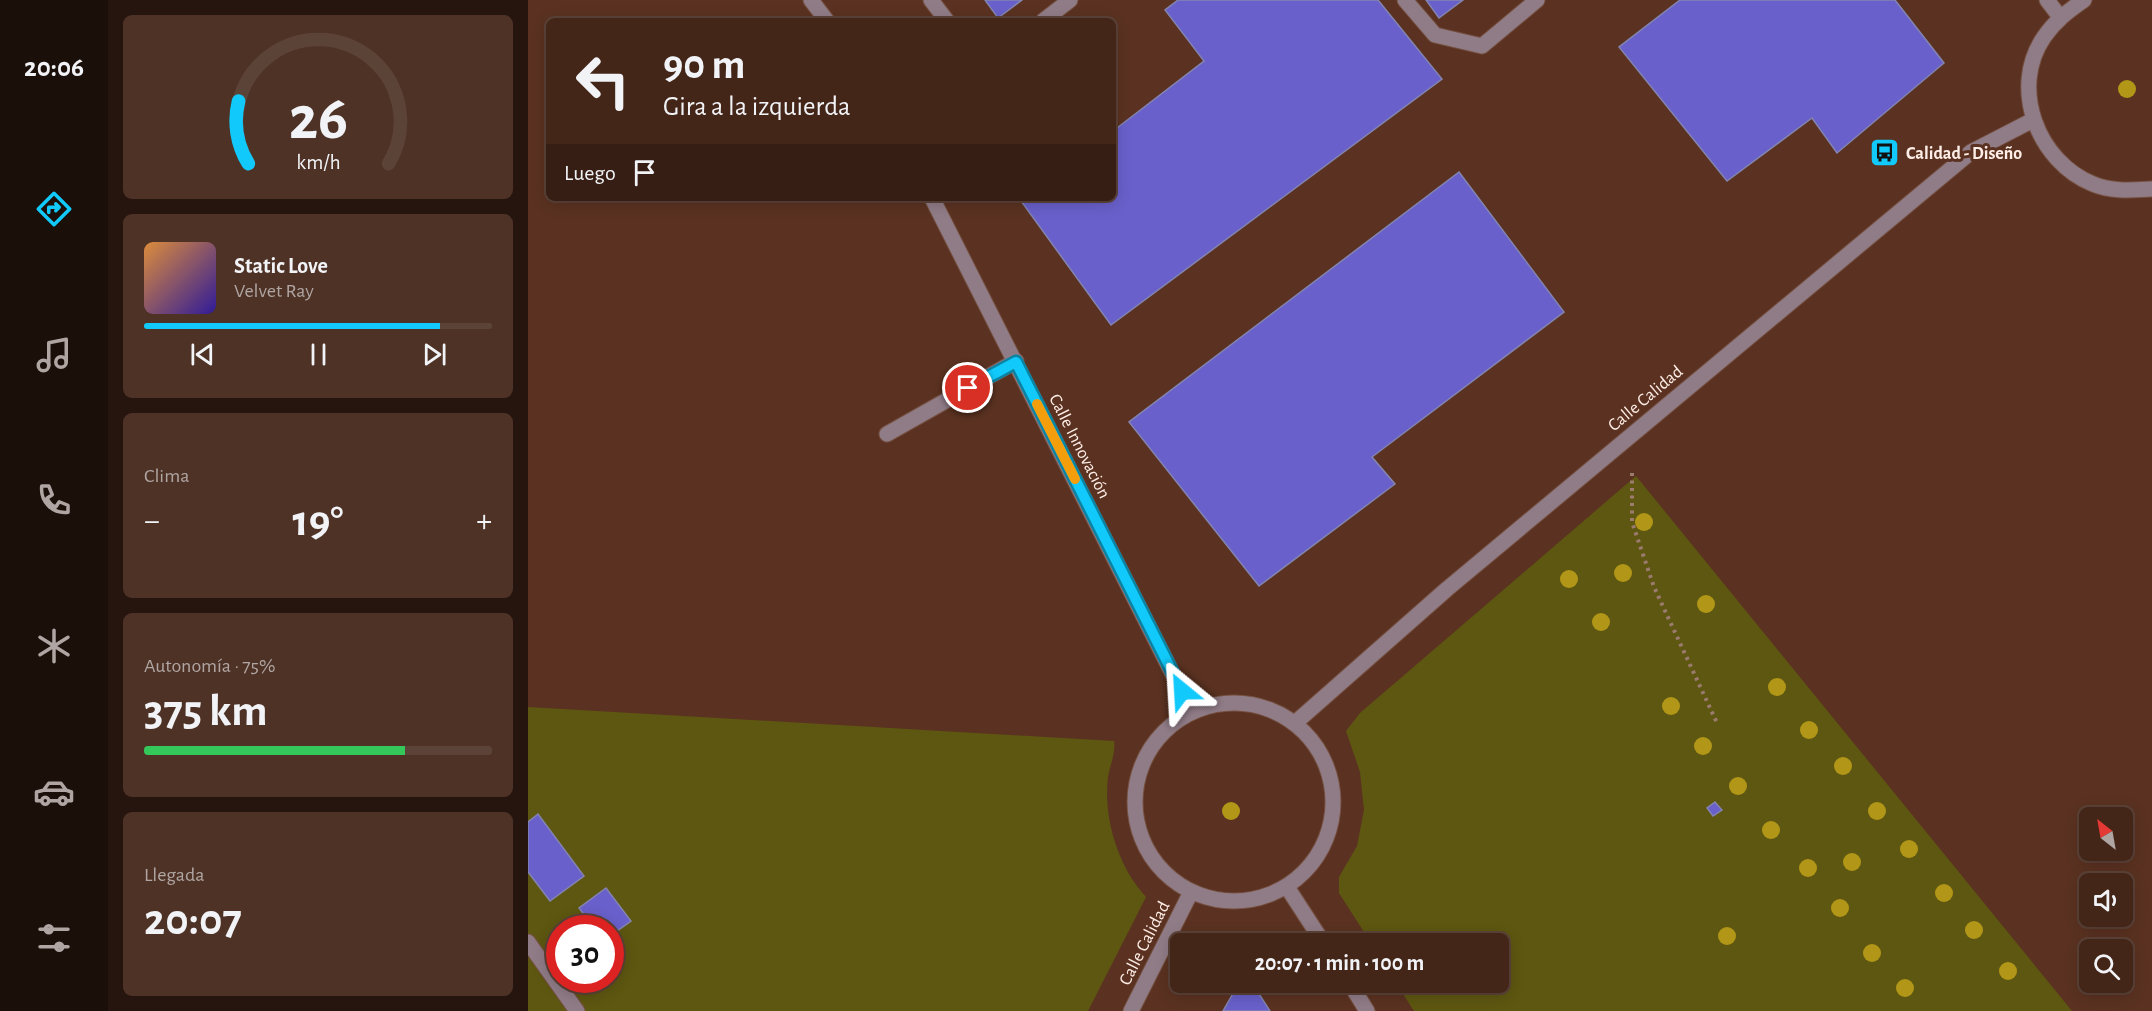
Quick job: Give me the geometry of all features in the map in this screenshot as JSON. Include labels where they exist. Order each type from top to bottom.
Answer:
[{"type":"street","points":[[811,0],[825,18]]},
{"type":"street","points":[[931,0],[945,18]]},
{"type":"street","points":[[1047,18],[1070,0]]},
{"type":"street","points":[[1405,0],[1435,35],[1482,46],[1538,0]]},
{"type":"street","points":[[2047,0],[2060,17]]},
{"type":"street","points":[[2084,0],[2060,17],[2042,39],[2032,65],[2029,93],[2033,120],[2047,147],[2067,169],[2093,184],[2122,191],[2152,189]]},
{"type":"street","name":"Calle Calidad","points":[[1295,723],[1447,589],[1971,152],[2033,120]]},
{"type":"street","name":"Calle Innovación","points":[[934,201],[1192,712]]},
{"type":"street","points":[[887,434],[1016,362]]},
{"type":"street","points":[[1238,704],[1258,706],[1295,723],[1322,755],[1333,795],[1332,815],[1323,844],[1306,870],[1287,886],[1251,899],[1232,901],[1211,900],[1191,892],[1157,866],[1147,849],[1135,810],[1136,789],[1150,750],[1161,734],[1192,712],[1238,704]]},
{"type":"street","points":[[1287,886],[1317,933]]},
{"type":"street","name":"Calle Calidad","points":[[1131,1011],[1191,892]]},
{"type":"street","points":[[528,942],[577,1011]]},
{"type":"street","points":[[1356,993],[1367,1011]]},
{"type":"path","points":[[1632,473],[1632,522],[1654,587],[1717,723]]},
{"type":"shaded area","points":[[1636,476],[2072,1011],[1414,1011],[1402,993],[1509,993],[1509,933],[1365,933],[1339,893],[1339,877],[1357,846],[1364,810],[1360,772],[1346,731],[1360,713]]},
{"type":"shaded area","points":[[528,707],[1114,741],[1107,793],[1110,825],[1120,857],[1136,885],[1146,897],[1088,1011],[528,1011]]},
{"type":"building","points":[[985,0],[1022,0],[998,18]]},
{"type":"building","points":[[1178,0],[1378,0],[1442,79],[1111,325],[1021,201],[1116,201],[1116,129],[1204,61],[1165,10]]},
{"type":"building","points":[[1426,0],[1463,0],[1439,18]]},
{"type":"building","points":[[1680,0],[1895,0],[1944,63],[1837,153],[1812,118],[1727,181],[1619,47]]},
{"type":"building","points":[[1459,172],[1564,312],[1372,457],[1395,484],[1259,586],[1129,422]]},
{"type":"building","points":[[1715,802],[1722,810],[1713,816],[1707,808]]},
{"type":"building","points":[[538,814],[584,876],[550,901],[528,872],[528,822]]},
{"type":"building","points":[[606,888],[631,921],[624,926],[624,915],[584,915],[579,908]]},
{"type":"building","points":[[1233,993],[1259,993],[1270,1011],[1223,1011]]},
{"type":"slow traffic","points":[[1037,404],[1075,479]]},
{"type":"place","name":"Calidad - Diseño","points":[[1885,153]]},
{"type":"route","points":[[968,388],[1016,362],[1182,691]]}]
